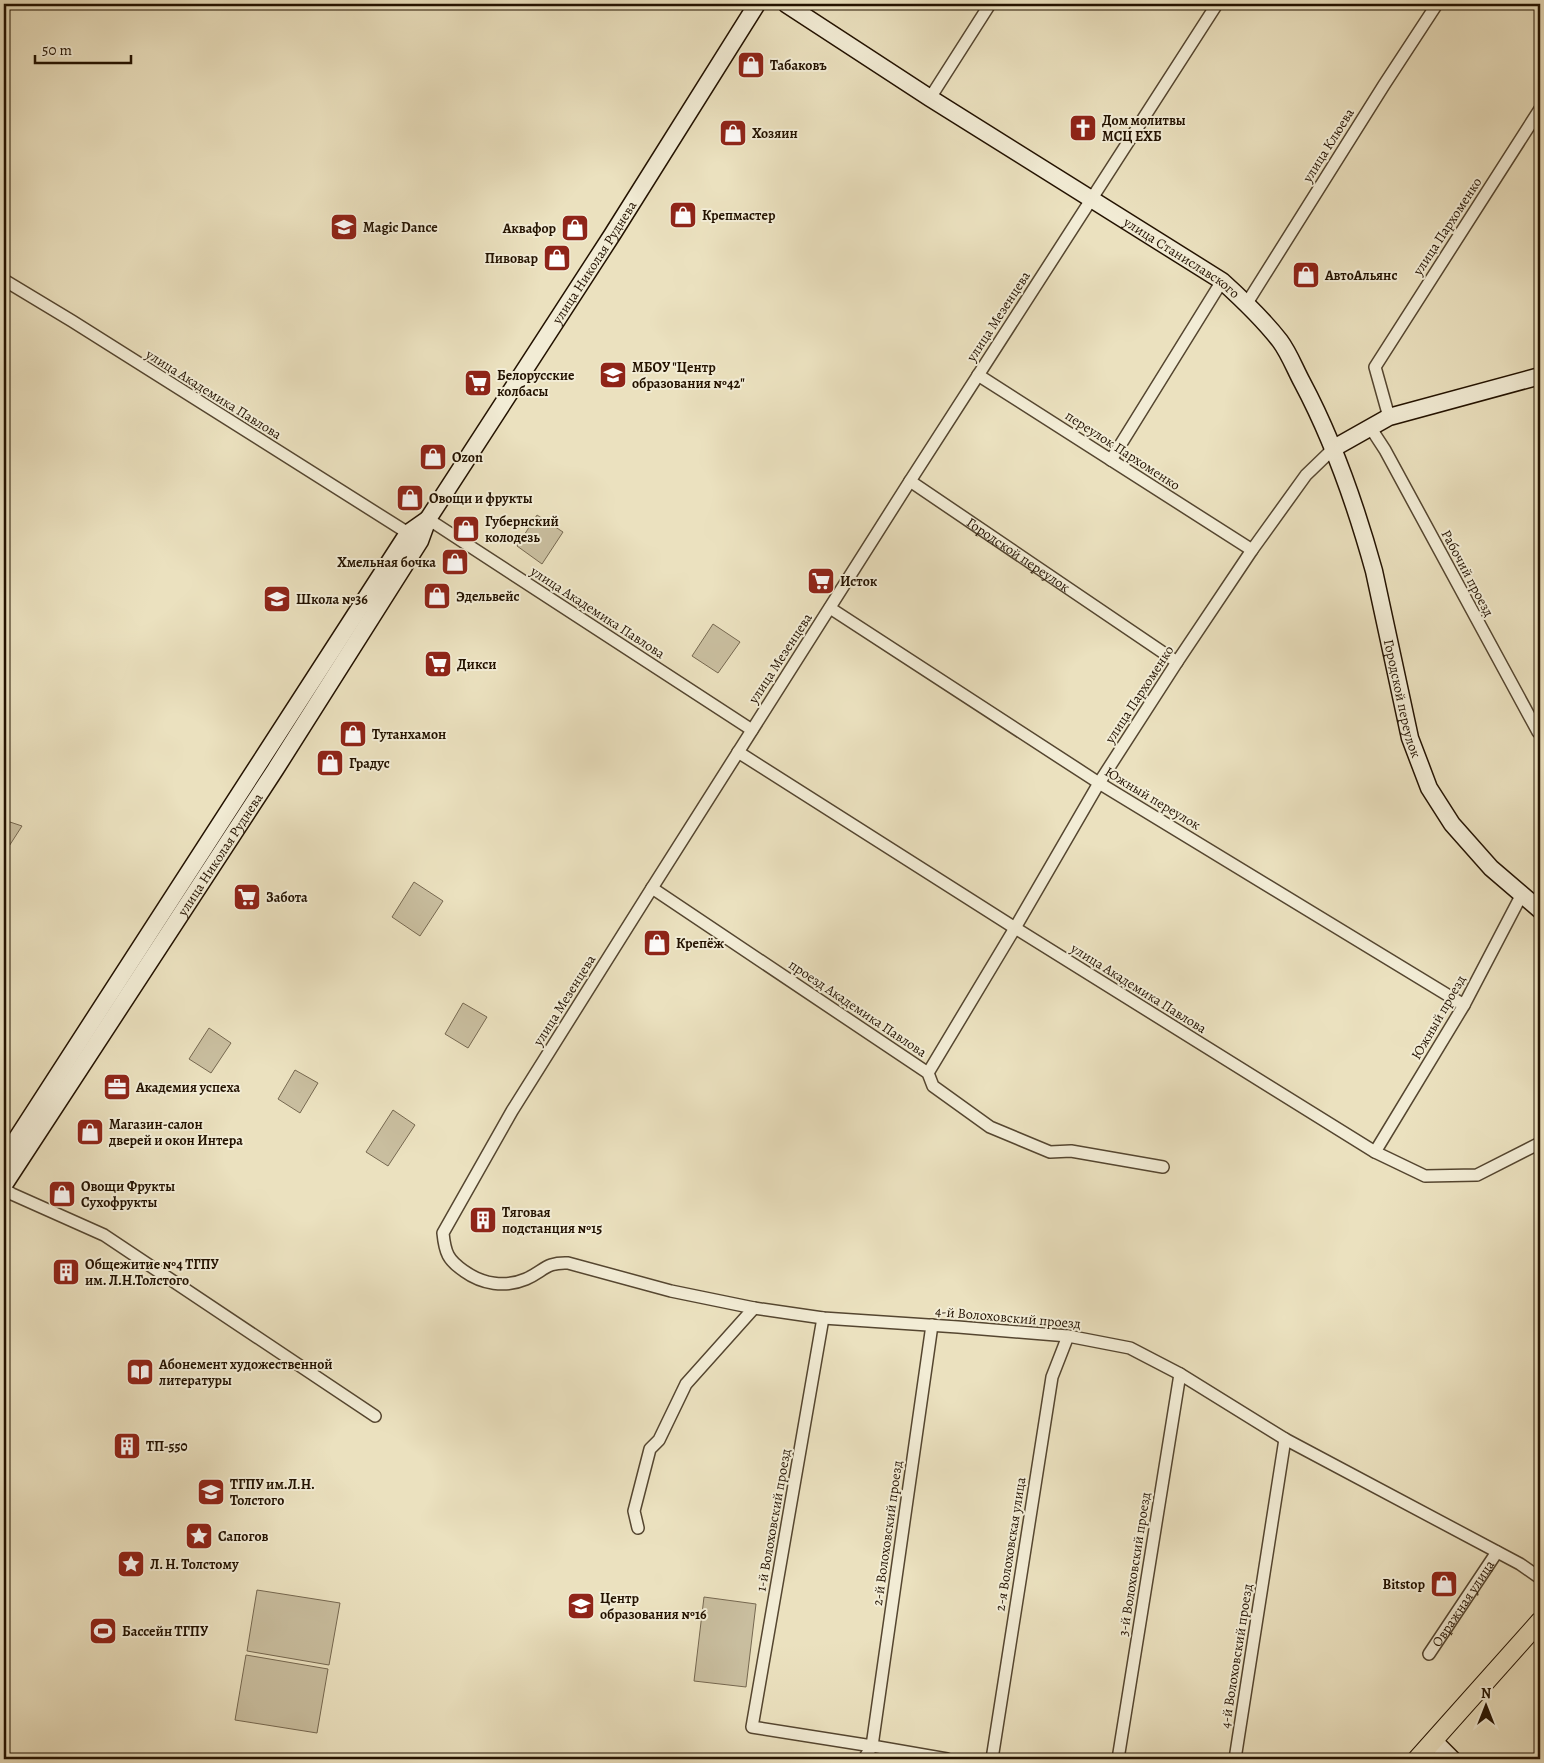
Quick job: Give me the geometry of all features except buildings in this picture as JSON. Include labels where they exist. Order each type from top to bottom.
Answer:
[{"type":"main road","points":[[1417,1759],[1540,1621]]},
{"type":"street","name":"улица Николая Руднева","points":[[4,1187],[275,770],[420,541],[428,519],[596,260],[757,4]]},
{"type":"street","name":"улица Станиславского","points":[[786,4],[930,98],[1222,281],[1247,303],[1281,342],[1334,448]]},
{"type":"street","points":[[930,98],[990,4]]},
{"type":"street","name":"улица Мезенцева","points":[[504,1285],[476,1279],[453,1263],[444,1249],[443,1233],[512,1111],[652,888],[1216,4]]},
{"type":"street","name":"улица Клюева","points":[[1247,303],[1384,84],[1437,4]]},
{"type":"street","name":"улица Пархоменко","points":[[1388,417],[1375,367],[1540,109]]},
{"type":"street","name":"улица Академика Павлова","points":[[4,280],[408,533]]},
{"type":"street","points":[[1111,460],[1222,281]]},
{"type":"street","name":"переулок Пархоменко","points":[[978,375],[1252,550]]},
{"type":"street","points":[[1334,448],[1388,417],[1540,376]]},
{"type":"street","name":"Рабочий проезд","points":[[1370,427],[1385,450],[1483,633],[1540,733]]},
{"type":"street","name":"улица Пархоменко","points":[[928,1073],[1099,783],[1176,662],[1252,550],[1306,475],[1334,448]]},
{"type":"street","name":"Городской переулок","points":[[1334,448],[1372,562],[1410,738],[1429,788],[1452,824],[1491,868],[1540,910]]},
{"type":"street","name":"Городской переулок","points":[[910,481],[1176,662]]},
{"type":"street","name":"улица Николая Руднева","points":[[4,1158],[408,533],[428,519]]},
{"type":"street","name":"улица Академика Павлова","points":[[428,519],[752,730]]},
{"type":"street","name":"Южный переулок","points":[[830,608],[1099,783],[1464,1005]]},
{"type":"street","name":"улица Академика Павлова","points":[[738,752],[1015,928],[1375,1152],[1425,1176],[1477,1175],[1540,1143]]},
{"type":"street","name":"проезд Академика Павлова","points":[[652,888],[928,1073],[933,1086],[990,1127],[1050,1152],[1072,1151],[1163,1167]]},
{"type":"street","name":"Южный проезд","points":[[1375,1152],[1464,1005],[1522,894]]},
{"type":"street","points":[[4,1187],[12,1194],[104,1235],[375,1416]]},
{"type":"street","name":"4-й Волоховский проезд","points":[[504,1285],[526,1279],[557,1262],[568,1263],[671,1292],[754,1308],[823,1318],[1068,1336],[1130,1348],[1180,1374],[1285,1439],[1520,1564],[1540,1578]]},
{"type":"street","points":[[638,1528],[634,1511],[650,1450],[659,1440],[686,1384],[754,1308]]},
{"type":"street","name":"1-й Волоховский проезд","points":[[823,1318],[752,1727],[872,1746]]},
{"type":"street","name":"2-й Волоховский проезд","points":[[872,1746],[932,1325]]},
{"type":"street","name":"2-я Волоховская улица","points":[[992,1759],[1052,1377],[1068,1336]]},
{"type":"street","name":"3-й Волоховский проезд","points":[[1118,1759],[1180,1374]]},
{"type":"street","name":"4-й Волоховский проезд","points":[[1235,1759],[1285,1439]]},
{"type":"street","name":"Овражная улица","points":[[1429,1654],[1497,1552]]},
{"type":"street","points":[[1434,1741],[1452,1759]]},
{"type":"street","points":[[864,1759],[872,1746],[947,1759]]},
{"type":"shaded area","points":[[537,515],[563,532],[542,564],[517,546]]},
{"type":"shaded area","points":[[713,624],[740,642],[718,673],[692,656]]},
{"type":"shaded area","points":[[4,820],[22,826],[4,854]]},
{"type":"shaded area","points":[[414,882],[443,901],[420,936],[392,917]]},
{"type":"shaded area","points":[[463,1003],[487,1017],[468,1048],[445,1034]]},
{"type":"shaded area","points":[[209,1028],[231,1043],[211,1073],[189,1059]]},
{"type":"shaded area","points":[[295,1070],[318,1083],[300,1113],[278,1099]]},
{"type":"shaded area","points":[[393,1110],[415,1125],[388,1166],[366,1152]]},
{"type":"shaded area","points":[[257,1590],[340,1603],[329,1665],[247,1651]]},
{"type":"shaded area","points":[[704,1597],[756,1604],[746,1687],[694,1681]]},
{"type":"shaded area","points":[[246,1655],[328,1669],[317,1733],[235,1720]]},
{"type":"place","name":"Табаковъ","points":[[751,65]]},
{"type":"place","name":"Дом молитвы МСЦ ЕХБ","points":[[1083,128]]},
{"type":"place","name":"Хозяин","points":[[733,133]]},
{"type":"place","name":"Крепмастер","points":[[683,215]]},
{"type":"place","name":"Magic Dance","points":[[344,227]]},
{"type":"place","name":"Аквафор","points":[[575,228]]},
{"type":"place","name":"Пивовар","points":[[557,258]]},
{"type":"place","name":"АвтоАльянс","points":[[1306,275]]},
{"type":"place","name":"МБОУ \"Центр образования №42\"","points":[[613,375]]},
{"type":"place","name":"Белорусские колбасы","points":[[478,383]]},
{"type":"place","name":"Ozon","points":[[433,457]]},
{"type":"place","name":"Овощи и фрукты","points":[[410,498]]},
{"type":"place","name":"Губернский колодезь","points":[[466,529]]},
{"type":"place","name":"Хмельная бочка","points":[[455,562]]},
{"type":"place","name":"Исток","points":[[821,581]]},
{"type":"place","name":"Эдельвейс","points":[[437,596]]},
{"type":"place","name":"Школа №36","points":[[277,599]]},
{"type":"place","name":"Дикси","points":[[438,664]]},
{"type":"place","name":"Тутанхамон","points":[[353,734]]},
{"type":"place","name":"Градус","points":[[330,763]]},
{"type":"place","name":"Забота","points":[[247,897]]},
{"type":"place","name":"Крепёж","points":[[657,943]]},
{"type":"place","name":"Академия успеха","points":[[117,1087]]},
{"type":"place","name":"Магазин-салон дверей и окон Интера","points":[[90,1132]]},
{"type":"place","name":"Овощи Фрукты Сухофрукты","points":[[62,1194]]},
{"type":"place","name":"Тяговая подстанция №15","points":[[483,1220]]},
{"type":"place","name":"Общежитие №4 ТГПУ им. Л.Н.Толстого","points":[[66,1272]]},
{"type":"place","name":"Абонемент художественной литературы","points":[[140,1372]]},
{"type":"place","name":"ТП-550","points":[[127,1446]]},
{"type":"place","name":"ТГПУ им.Л.Н. Толстого","points":[[211,1492]]},
{"type":"place","name":"Сапогов","points":[[199,1536]]},
{"type":"place","name":"Л. Н. Толстому","points":[[131,1564]]},
{"type":"place","name":"Bitstop","points":[[1444,1584]]},
{"type":"place","name":"Центр образования №16","points":[[581,1606]]},
{"type":"place","name":"Бассейн ТГПУ","points":[[103,1631]]}]
